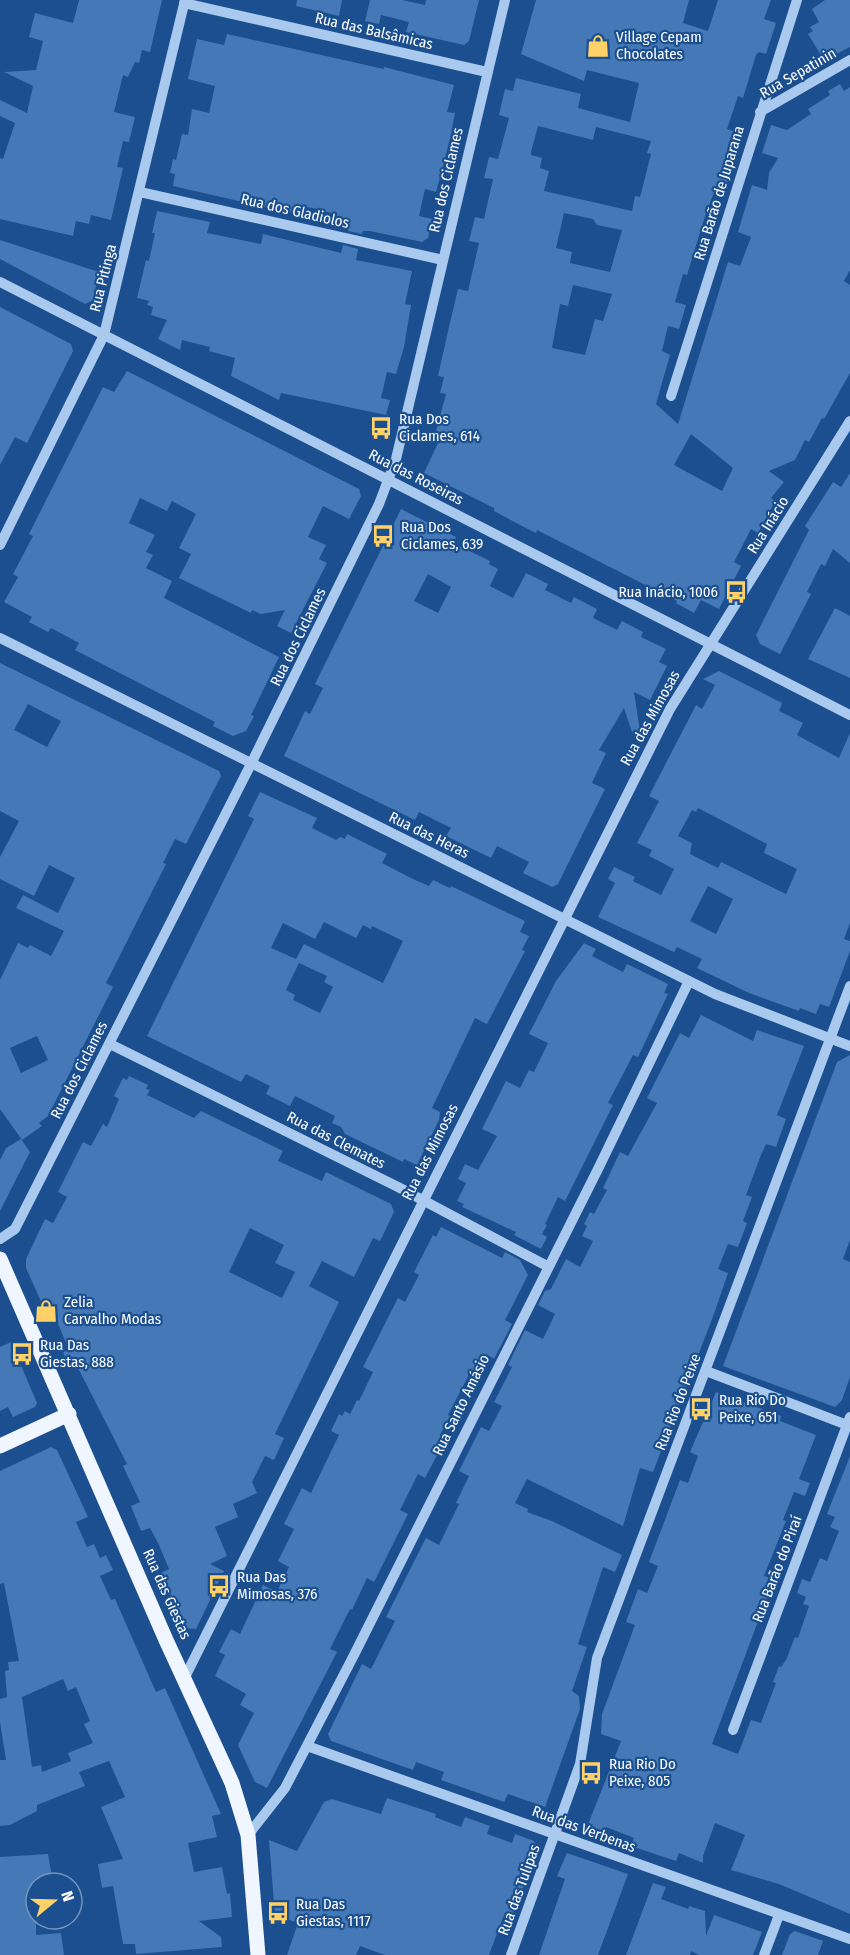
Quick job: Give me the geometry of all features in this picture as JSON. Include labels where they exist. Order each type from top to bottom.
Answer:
[{"type":"main road","name":"Rua das Giestas","points":[[0,1259],[232,1783],[248,1835],[258,1955]]},
{"type":"main road","points":[[0,1446],[69,1414]]},
{"type":"street","name":"Rua dos Ciclames","points":[[0,1239],[15,1229],[110,1044],[368,528],[388,480],[396,459],[504,0]]},
{"type":"street","name":"Rua Barão de Juparana","points":[[671,396],[797,0]]},
{"type":"street","name":"Rua das Balsâmicas","points":[[185,2],[487,72]]},
{"type":"street","name":"Rua Pitinga","points":[[0,545],[104,335],[185,2]]},
{"type":"street","name":"Rua Sepatinin","points":[[760,112],[850,60]]},
{"type":"street","name":"Rua dos Gladiolos","points":[[140,192],[443,261]]},
{"type":"street","name":"Rua das Roseiras","points":[[0,282],[850,715]]},
{"type":"street","name":"Rua Inácio","points":[[712,644],[850,421]]},
{"type":"street","name":"Rua das Heras","points":[[0,638],[251,765],[564,917],[715,994],[850,1046]]},
{"type":"street","name":"Rua das Mimosas","points":[[184,1679],[670,709],[712,644]]},
{"type":"street","name":"Rua Santo Amásio","points":[[248,1835],[279,1796],[307,1746],[689,981]]},
{"type":"street","name":"Rua Rio do Peixe","points":[[556,1834],[586,1740],[591,1680],[597,1658],[850,986]]},
{"type":"street","name":"Rua das Clemates","points":[[110,1044],[547,1266]]},
{"type":"street","points":[[706,1371],[849,1423]]},
{"type":"street","name":"Rua Barão do Piraí","points":[[733,1730],[849,1423]]},
{"type":"street","name":"Rua das Verbenas","points":[[307,1746],[850,1939]]},
{"type":"street","name":"Rua das Tulipas","points":[[511,1955],[556,1834]]},
{"type":"street","points":[[764,1955],[779,1915]]},
{"type":"building","points":[[79,0],[162,0],[150,52],[142,50],[139,63],[135,62],[128,77],[123,75],[114,112],[135,117],[129,142],[123,141],[117,167],[123,168],[111,220],[91,215],[89,224],[76,221],[73,236],[0,219],[0,158],[3,159],[15,123],[0,116],[0,100],[27,113],[33,86],[4,72],[36,70],[43,41],[29,37],[35,13],[73,23]]},
{"type":"building","points":[[297,0],[342,0],[339,16],[296,6]]},
{"type":"building","points":[[370,0],[402,0],[425,5],[426,0],[479,0],[469,41],[464,45],[406,32],[409,22],[381,15],[379,24],[365,21]]},
{"type":"building","points":[[536,0],[689,0],[683,23],[708,31],[718,0],[771,0],[764,19],[776,23],[766,54],[759,52],[756,55],[743,98],[738,96],[727,129],[733,131],[725,159],[735,161],[726,187],[717,185],[706,213],[687,275],[683,274],[675,302],[686,305],[679,329],[668,326],[662,351],[670,355],[656,404],[678,424],[728,262],[740,266],[751,237],[738,232],[752,185],[767,190],[769,173],[778,158],[762,153],[771,125],[787,130],[811,114],[808,109],[830,95],[828,91],[840,84],[844,91],[850,87],[850,270],[844,281],[850,285],[850,373],[824,419],[822,418],[809,442],[805,440],[795,460],[769,471],[784,482],[771,498],[775,501],[758,533],[751,529],[734,562],[741,566],[719,609],[701,600],[694,613],[676,603],[677,601],[537,530],[536,533],[520,525],[494,511],[494,508],[424,473],[438,443],[433,442],[446,394],[440,393],[444,377],[438,376],[458,289],[468,291],[479,243],[469,241],[475,217],[484,219],[493,179],[484,178],[489,157],[498,159],[509,118],[499,115],[505,89],[513,91],[516,78],[581,94],[578,108],[630,122],[639,83],[587,70],[584,81],[521,54]],"holes":[[[538,126],[593,140],[596,127],[651,141],[647,153],[651,154],[640,197],[635,196],[632,211],[544,191],[549,171],[540,168],[542,158],[531,155]],[[564,213],[593,219],[597,225],[622,230],[610,272],[570,263],[572,252],[556,248]],[[573,285],[612,294],[603,321],[595,319],[585,355],[552,348],[560,304],[568,306]],[[691,434],[733,468],[722,491],[674,465]]]},
{"type":"building","points":[[825,0],[850,0],[850,47],[824,60],[808,34],[813,31],[810,27],[819,22],[812,9]]},
{"type":"building","points":[[227,34],[384,69],[384,67],[454,85],[447,112],[455,113],[436,192],[425,189],[419,216],[432,219],[428,238],[422,242],[370,231],[363,231],[362,234],[348,231],[349,226],[334,223],[335,214],[317,209],[297,205],[295,214],[173,186],[175,174],[170,173],[173,159],[176,160],[182,134],[188,135],[192,109],[209,113],[215,86],[188,79],[197,39],[224,45]]},
{"type":"building","points":[[157,211],[210,222],[207,233],[261,244],[263,234],[341,253],[343,245],[358,249],[356,260],[412,271],[405,304],[411,305],[404,347],[396,374],[387,372],[381,398],[390,400],[386,415],[281,393],[279,400],[231,376],[235,358],[209,351],[210,347],[182,340],[180,350],[158,339],[167,320],[151,315],[153,307],[147,305],[149,301],[137,298],[146,260],[149,261]]},
{"type":"building","points":[[0,240],[99,272],[93,300],[85,304],[0,259]]},
{"type":"building","points":[[0,307],[71,344],[73,351],[27,443],[15,437],[0,465]]},
{"type":"building","points":[[127,371],[359,489],[361,496],[349,519],[323,506],[308,537],[326,545],[319,559],[327,563],[291,633],[277,626],[285,610],[261,614],[252,610],[251,613],[179,578],[191,554],[179,548],[196,514],[172,501],[167,511],[140,498],[129,523],[155,535],[146,552],[153,555],[146,568],[172,581],[164,598],[279,657],[251,715],[254,716],[246,731],[233,736],[213,726],[215,722],[75,650],[79,643],[51,628],[48,632],[29,622],[32,617],[4,602],[18,577],[13,574],[33,536],[29,534],[103,387],[114,392]]},
{"type":"building","points":[[850,473],[850,563],[833,549],[825,566],[821,564],[807,592],[811,594],[780,654],[760,644],[756,635],[809,530],[805,526],[833,482],[841,487]]},
{"type":"building","points":[[401,509],[456,537],[453,543],[490,561],[489,564],[498,569],[490,586],[513,598],[526,573],[548,584],[545,590],[571,603],[574,597],[597,609],[593,618],[617,630],[622,621],[643,632],[641,637],[666,649],[659,662],[667,666],[650,700],[634,692],[640,731],[632,732],[624,708],[599,750],[606,753],[592,783],[605,789],[558,884],[552,887],[523,873],[529,862],[497,846],[491,858],[446,836],[451,828],[419,812],[415,820],[284,756],[305,711],[310,714],[323,688],[315,684]],"holes":[[[428,574],[451,587],[438,613],[414,601]]]},
{"type":"building","points":[[835,608],[850,616],[850,678],[808,659]]},
{"type":"building","points":[[0,663],[219,771],[221,776],[186,844],[175,839],[163,863],[166,864],[106,983],[113,987],[48,1116],[39,1123],[42,1126],[22,1140],[0,1109],[0,980],[18,943],[28,948],[30,945],[51,956],[64,931],[16,908],[23,895],[58,913],[75,878],[49,865],[34,896],[0,879],[0,857],[19,821],[0,811]],"holes":[[[28,704],[61,721],[47,747],[14,730]],[[37,1036],[48,1060],[21,1073],[10,1048]]]},
{"type":"building","points":[[719,671],[782,703],[779,711],[803,723],[797,735],[839,758],[850,733],[850,923],[844,939],[850,941],[850,951],[829,1007],[820,1004],[816,1014],[800,1008],[799,1011],[749,993],[697,968],[702,959],[677,947],[674,952],[598,917],[615,883],[608,879],[614,867],[635,877],[633,881],[661,895],[674,869],[649,856],[652,850],[637,843],[659,801],[649,796],[696,705],[702,709],[715,685],[703,679]],"holes":[[[698,808],[767,844],[764,853],[797,869],[786,894],[721,862],[718,868],[690,854],[692,843],[678,836],[692,810],[696,812]],[[708,886],[733,899],[716,934],[690,921]]]},
{"type":"building","points":[[260,792],[317,818],[312,828],[336,840],[340,837],[345,839],[347,834],[387,854],[382,863],[413,879],[429,886],[433,880],[450,888],[451,886],[525,921],[520,932],[529,936],[522,950],[525,951],[487,1024],[475,1018],[432,1108],[440,1112],[439,1120],[417,1165],[404,1159],[403,1162],[345,1134],[341,1127],[332,1123],[335,1116],[295,1096],[290,1106],[266,1094],[270,1086],[246,1074],[241,1082],[147,1036],[254,819],[248,816]],"holes":[[[324,922],[356,938],[363,925],[371,929],[372,926],[403,941],[383,983],[304,944],[296,959],[271,948],[283,923],[315,939]],[[299,963],[327,976],[324,982],[333,987],[320,1013],[293,1000],[295,995],[286,990]]]},
{"type":"building","points":[[584,943],[596,949],[592,956],[623,972],[627,964],[668,984],[664,993],[668,994],[638,1057],[633,1055],[608,1103],[613,1105],[565,1201],[558,1197],[545,1224],[547,1225],[542,1234],[547,1237],[541,1249],[514,1235],[516,1232],[462,1207],[464,1204],[457,1201],[466,1183],[458,1179],[465,1164],[478,1170],[497,1136],[482,1129],[506,1081],[520,1088],[529,1070],[534,1072],[548,1043],[529,1034],[556,981]]},
{"type":"building","points":[[701,1015],[753,1041],[757,1030],[804,1046],[777,1115],[786,1119],[776,1147],[766,1144],[746,1195],[752,1197],[743,1221],[747,1223],[738,1247],[728,1244],[718,1269],[728,1273],[714,1314],[653,1472],[640,1468],[623,1526],[527,1479],[515,1503],[528,1509],[527,1512],[552,1521],[622,1555],[615,1572],[603,1567],[578,1644],[587,1647],[572,1691],[579,1696],[580,1709],[545,1807],[508,1794],[504,1802],[441,1780],[444,1772],[416,1762],[413,1770],[331,1741],[328,1734],[362,1664],[371,1669],[395,1621],[386,1617],[426,1538],[439,1545],[459,1504],[456,1503],[469,1476],[459,1471],[481,1427],[489,1431],[502,1406],[494,1402],[512,1367],[508,1365],[525,1330],[543,1339],[555,1314],[538,1305],[545,1291],[551,1289],[566,1259],[580,1267],[593,1241],[582,1236],[587,1226],[584,1224],[590,1212],[594,1214],[607,1190],[603,1188],[620,1152],[628,1156],[657,1103],[647,1098],[680,1033],[689,1038]]},
{"type":"building","points":[[850,1055],[850,1240],[843,1259],[850,1262],[850,1377],[842,1400],[835,1407],[723,1366],[837,1062]]},
{"type":"building","points":[[129,1076],[148,1085],[146,1089],[150,1090],[147,1095],[194,1118],[201,1111],[283,1151],[278,1161],[322,1181],[326,1172],[391,1204],[394,1212],[380,1241],[373,1238],[354,1277],[322,1261],[309,1286],[339,1302],[275,1434],[284,1438],[274,1460],[265,1456],[252,1482],[257,1493],[233,1504],[238,1517],[215,1527],[227,1556],[210,1564],[224,1571],[196,1629],[184,1628],[161,1573],[169,1569],[159,1545],[150,1528],[141,1531],[131,1506],[140,1502],[123,1466],[127,1464],[76,1364],[69,1367],[63,1352],[69,1350],[54,1314],[48,1317],[26,1268],[26,1259],[45,1219],[53,1223],[67,1197],[58,1192],[83,1142],[91,1146],[103,1124],[107,1127],[119,1099],[114,1096],[123,1078],[127,1080]],"holes":[[[250,1228],[284,1245],[275,1263],[295,1272],[282,1298],[229,1272]]]},
{"type":"building","points":[[21,1139],[30,1152],[0,1211],[0,1160],[6,1148]]},
{"type":"building","points":[[441,1227],[502,1258],[505,1252],[520,1260],[528,1275],[505,1320],[512,1324],[494,1359],[488,1355],[478,1375],[471,1371],[440,1435],[446,1438],[425,1478],[418,1474],[400,1510],[408,1514],[374,1582],[367,1578],[352,1610],[350,1609],[330,1649],[337,1652],[267,1788],[255,1782],[238,1745],[254,1713],[240,1705],[246,1694],[215,1676],[225,1655],[219,1652],[231,1629],[240,1634],[263,1585],[277,1592],[289,1567],[278,1561],[294,1529],[284,1524],[302,1488],[311,1493],[339,1435],[331,1431],[339,1414],[342,1416],[345,1411],[350,1414],[357,1400],[359,1401],[373,1372],[363,1367],[398,1298],[405,1302],[419,1275],[414,1272],[433,1235],[436,1237]]},
{"type":"building","points":[[11,1342],[37,1403],[35,1407],[13,1417],[8,1407],[0,1411],[0,1347]]},
{"type":"building","points":[[716,1392],[781,1416],[780,1421],[816,1435],[799,1479],[810,1483],[805,1496],[794,1492],[783,1520],[786,1521],[764,1576],[774,1579],[712,1744],[738,1754],[751,1720],[761,1723],[776,1683],[773,1682],[779,1666],[781,1667],[786,1660],[795,1637],[798,1638],[809,1606],[803,1604],[806,1597],[797,1593],[802,1579],[810,1582],[820,1558],[827,1561],[839,1531],[830,1527],[835,1517],[827,1514],[850,1456],[850,1914],[779,1884],[731,1870],[745,1835],[715,1823],[703,1856],[703,1863],[679,1853],[676,1861],[631,1846],[634,1838],[606,1827],[604,1833],[587,1827],[621,1741],[601,1734],[602,1714],[635,1625],[626,1622],[638,1589],[647,1593],[658,1566],[649,1562],[680,1480],[688,1483],[698,1456],[690,1452]]},
{"type":"building","points":[[51,1447],[57,1450],[88,1517],[76,1522],[87,1547],[94,1544],[100,1558],[106,1555],[113,1570],[100,1576],[111,1600],[115,1599],[156,1692],[165,1688],[221,1814],[212,1816],[217,1837],[188,1843],[194,1872],[222,1867],[227,1894],[230,1893],[232,1917],[199,1921],[221,1937],[222,1947],[136,1954],[135,1944],[123,1944],[113,1886],[102,1888],[98,1864],[123,1859],[101,1807],[125,1797],[109,1761],[79,1772],[85,1786],[37,1805],[37,1811],[10,1825],[0,1826],[0,1760],[6,1760],[0,1722],[0,1699],[7,1697],[5,1671],[9,1670],[8,1662],[19,1661],[4,1583],[0,1584],[0,1471]],"holes":[[[63,1679],[68,1691],[76,1687],[90,1721],[84,1724],[93,1743],[68,1753],[71,1761],[42,1772],[41,1765],[32,1767],[22,1697]]]},
{"type":"building","points":[[387,1798],[436,1814],[435,1817],[461,1827],[465,1817],[490,1826],[487,1834],[512,1843],[515,1834],[534,1841],[538,1849],[512,1917],[504,1915],[489,1955],[385,1955],[360,1946],[356,1955],[287,1955],[298,1923],[275,1915],[269,1840],[297,1851],[324,1802],[332,1799],[381,1814]]},
{"type":"building","points":[[567,1853],[628,1874],[598,1955],[539,1955],[565,1879],[557,1876]]},
{"type":"building","points":[[48,1854],[51,1871],[24,1871],[24,1931],[36,1931],[36,1935],[61,1933],[64,1955],[0,1955],[0,1857]]},
{"type":"building","points":[[653,1883],[666,1887],[661,1899],[688,1909],[689,1906],[705,1911],[706,1936],[714,1915],[762,1932],[753,1955],[699,1955],[691,1951],[690,1955],[626,1955]]},
{"type":"building","points":[[795,1931],[823,1941],[818,1955],[782,1955],[790,1934]]},
{"type":"place","name":"Village Cepam Chocolates","points":[[598,46]]},
{"type":"place","name":"Rua Dos Ciclames, 614","points":[[381,428]]},
{"type":"place","name":"Rua Dos Ciclames, 639","points":[[383,536]]},
{"type":"place","name":"Rua Inácio, 1006","points":[[736,592]]},
{"type":"place","name":"Zelia Carvalho Modas","points":[[46,1311]]},
{"type":"place","name":"Rua Das Giestas, 888","points":[[22,1354]]},
{"type":"place","name":"Rua Rio Do Peixe, 651","points":[[701,1409]]},
{"type":"place","name":"Rua Das Mimosas, 376","points":[[219,1586]]},
{"type":"place","name":"Rua Rio Do Peixe, 805","points":[[591,1773]]},
{"type":"place","name":"Rua Das Giestas, 1117","points":[[278,1913]]}]
